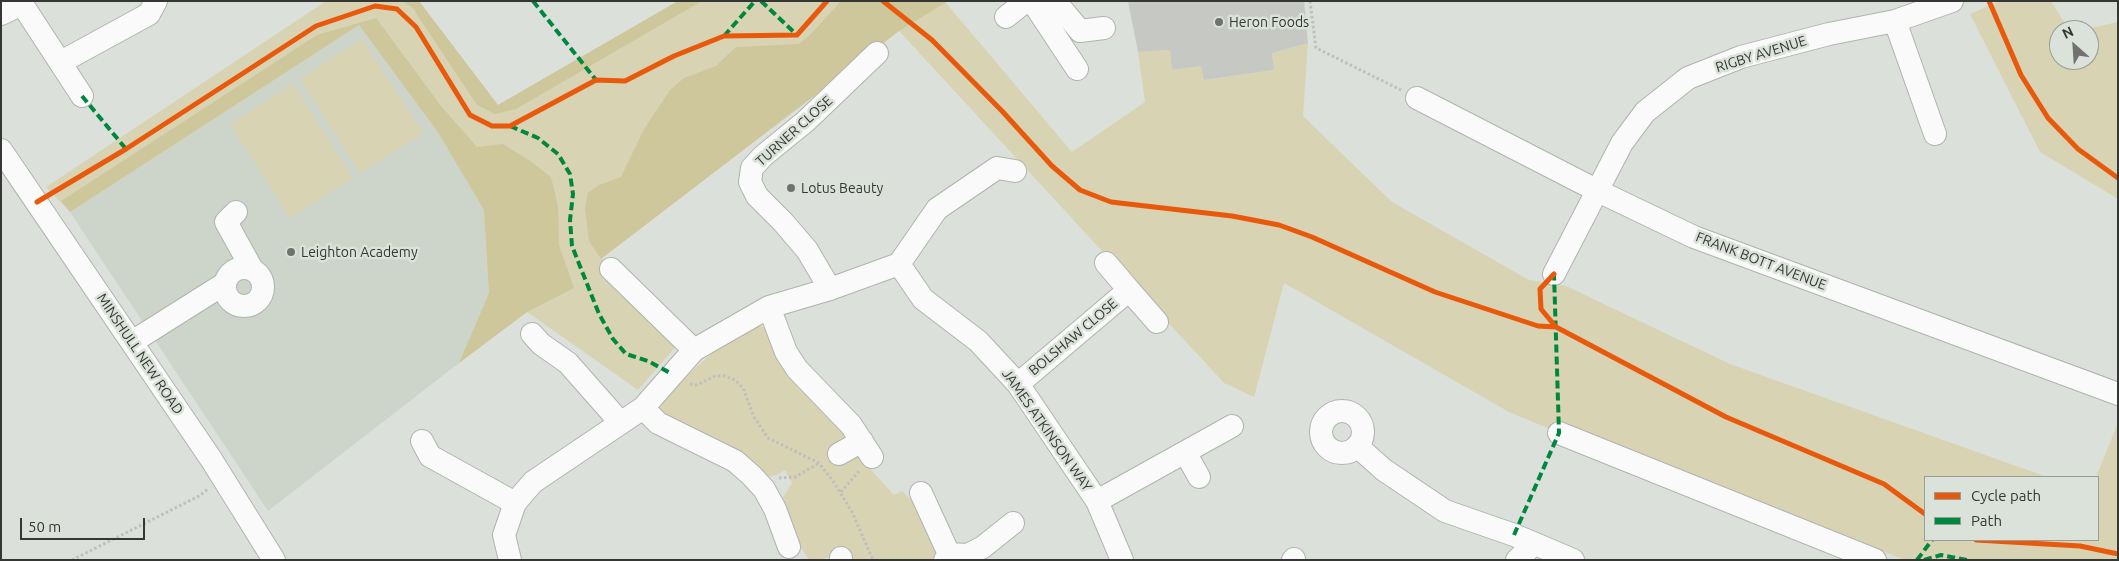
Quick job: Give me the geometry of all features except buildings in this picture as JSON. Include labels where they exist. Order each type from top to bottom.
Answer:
[{"type":"street","points":[[61,62],[149,14],[156,1]]},
{"type":"street","points":[[1006,17],[1032,1],[1077,69]]},
{"type":"street","points":[[1055,1],[1080,31],[1104,28]]},
{"type":"street","name":"RIGBY AVENUE","points":[[1554,274],[1622,143],[1645,112],[1688,78],[1741,57],[1829,34],[1895,20],[1952,1]]},
{"type":"street","points":[[1,14],[22,3],[82,96]]},
{"type":"street","points":[[1895,20],[1936,119]]},
{"type":"street","name":"TURNER CLOSE","points":[[830,289],[807,250],[757,196],[750,182],[752,168],[763,156],[806,121],[877,53]]},
{"type":"street","name":"FRANK BOTT AVENUE","points":[[1417,98],[1598,191],[1694,237],[2118,394]]},
{"type":"street","name":"MINSHULL NEW ROAD","points":[[1,150],[223,478],[274,560]]},
{"type":"street","points":[[510,560],[504,535],[515,503],[534,482],[643,408],[694,350],[769,307],[830,289],[899,264],[937,209],[997,168],[1015,171]]},
{"type":"street","points":[[224,284],[227,297],[237,305],[250,305],[256,302],[260,297],[263,284],[261,278],[252,269],[226,222],[236,212]]},
{"type":"street","name":"BOLSHAW CLOSE","points":[[1106,263],[1158,322]]},
{"type":"street","name":"JAMES ATKINSON WAY","points":[[899,264],[923,299],[978,341],[1018,384],[1097,501],[1119,558]]},
{"type":"street","points":[[132,342],[224,284],[229,274],[234,270],[246,267],[252,269]]},
{"type":"street","points":[[611,269],[694,350]]},
{"type":"street","name":"BOLSHAW CLOSE","points":[[1018,384],[1129,290]]},
{"type":"street","points":[[769,307],[786,352],[797,368],[851,425],[867,449],[839,454]]},
{"type":"street","points":[[532,334],[541,344],[568,363],[620,422]]},
{"type":"street","points":[[643,408],[658,423],[735,461],[772,483],[775,510],[789,547]]},
{"type":"street","points":[[1097,501],[1232,426]]},
{"type":"street","points":[[1558,432],[1875,560]]},
{"type":"street","points":[[1358,446],[1384,470],[1445,511],[1572,560]]},
{"type":"street","points":[[1185,452],[1199,477]]},
{"type":"street","points":[[422,455],[515,503]]},
{"type":"street","points":[[921,494],[947,557],[968,555],[983,547],[1013,523]]},
{"type":"street","points":[[1517,560],[1534,544]]},
{"type":"path","points":[[1310,1],[1316,48],[1417,98]]},
{"type":"path","points":[[672,374],[687,384],[697,385],[714,376],[725,376],[734,380],[743,388],[754,417],[768,438],[819,463],[841,492],[874,560]]},
{"type":"path","points":[[841,492],[867,449]]},
{"type":"path","points":[[772,483],[795,477],[819,463]]},
{"type":"path","points":[[72,560],[199,496],[223,478]]},
{"type":"shaded area","points":[[326,1],[419,1],[498,105],[678,1],[948,1],[946,3],[1072,152],[1145,102],[1138,52],[1170,50],[1172,70],[1201,66],[1205,80],[1274,70],[1272,53],[1308,43],[1303,116],[1392,202],[1529,280],[1566,286],[1730,364],[2044,476],[1924,476],[1924,541],[2099,541],[2099,476],[2096,476],[2118,423],[2118,560],[1905,560],[1554,422],[1550,429],[1509,412],[1284,283],[1254,397],[1224,383],[899,31],[601,258],[679,343],[638,390],[527,312],[459,363],[489,293],[484,210],[437,131],[359,25],[70,212],[46,187]]},
{"type":"shaded area","points":[[402,1],[419,1],[498,105],[678,1],[702,1],[516,109],[495,114],[477,105],[412,7]]},
{"type":"shaded area","points":[[841,1],[948,1],[899,31],[601,259],[589,241],[585,208],[588,193],[599,185],[621,177],[644,129],[670,90],[684,78],[716,66],[736,47],[799,44],[812,33]]},
{"type":"shaded area","points":[[2000,1],[2051,1],[2063,20],[2049,20],[2049,70],[2099,70],[2099,26],[2118,22],[2118,199],[2040,152],[1970,14]]},
{"type":"shaded area","points":[[376,18],[441,106],[477,147],[503,144],[530,161],[551,177],[558,206],[559,245],[574,288],[527,312],[459,363],[489,293],[484,210],[437,131],[359,25],[70,212],[61,201],[317,35]]},
{"type":"shaded area","name":"Leighton Academy","points":[[359,25],[437,131],[484,210],[489,293],[459,363],[268,511],[70,212]]},
{"type":"shaded area","points":[[362,39],[423,133],[360,173],[300,79]]},
{"type":"shaded area","points":[[293,84],[353,178],[290,218],[230,124]]},
{"type":"shaded area","points":[[761,326],[767,330],[797,387],[843,425],[856,456],[894,495],[902,491],[925,514],[938,560],[849,560],[846,553],[818,560],[809,560],[785,522],[783,497],[792,483],[785,470],[777,475],[768,477],[759,473],[659,413],[659,405],[695,368],[726,341],[750,327]]},
{"type":"marked path","points":[[533,1],[596,80]]},
{"type":"marked path","points":[[724,36],[755,1]]},
{"type":"marked path","points":[[761,1],[797,35]]},
{"type":"marked path","points":[[82,96],[126,149]]},
{"type":"marked path","points":[[510,126],[538,138],[558,154],[570,174],[573,194],[570,220],[572,246],[599,314],[613,339],[626,354],[648,361],[672,374]]},
{"type":"marked path","points":[[1514,535],[1559,433],[1554,274]]},
{"type":"marked path","points":[[1917,560],[1931,541]]},
{"type":"marked path","points":[[1924,560],[1941,555],[1967,560]]},
{"type":"cycle path","points":[[37,202],[126,149],[316,26],[375,6],[397,9],[416,27],[470,115],[492,126],[510,126],[596,80],[625,81],[674,56],[724,36],[797,35],[827,1]]},
{"type":"cycle path","points":[[883,1],[932,40],[1002,111],[1052,166],[1080,190],[1111,202],[1232,216],[1279,225],[1312,237],[1435,292],[1538,326],[1556,327]]},
{"type":"cycle path","points":[[1989,1],[2021,75],[2048,118],[2078,149],[2118,178]]},
{"type":"cycle path","points":[[1554,274],[1540,289],[1541,309],[1556,327],[1726,417],[1884,484],[1924,513]]},
{"type":"cycle path","points":[[1993,541],[2080,546],[2118,554]]},
{"type":"place","name":"Heron Foods","points":[[1219,22]]},
{"type":"place","name":"Lotus Beauty","points":[[791,188]]},
{"type":"place","name":"Leighton Academy","points":[[291,252]]}]
